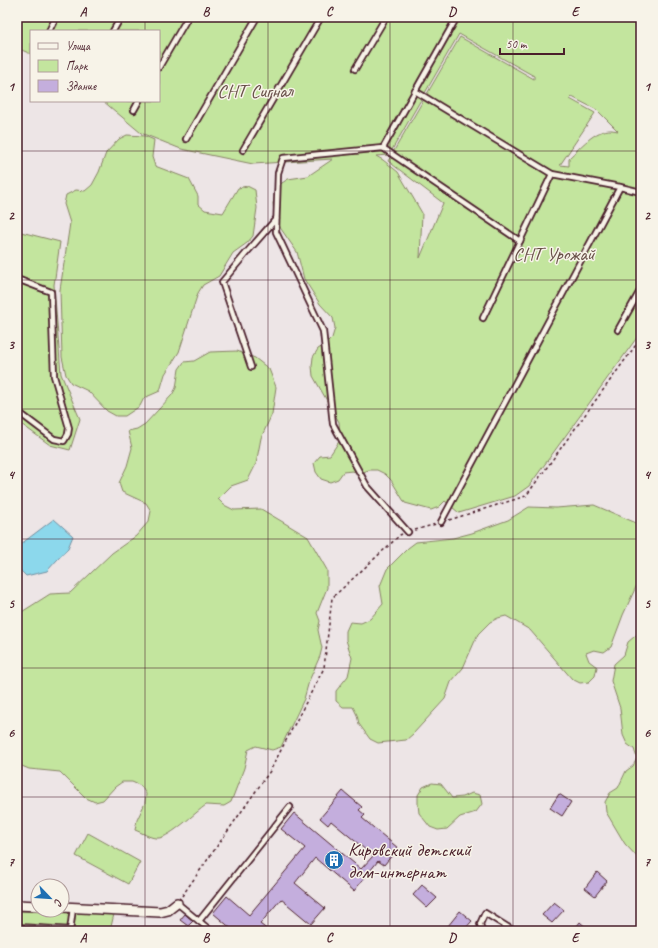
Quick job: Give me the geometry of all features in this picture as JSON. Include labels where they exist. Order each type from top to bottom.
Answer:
[{"type":"street","points":[[70,908],[160,912],[168,910],[177,903]]},
{"type":"street","points":[[17,905],[30,906]]},
{"type":"lane","points":[[50,30],[56,17]]},
{"type":"lane","points":[[114,30],[121,17]]},
{"type":"lane","points":[[160,65],[188,17]]},
{"type":"lane","points":[[186,139],[257,17]]},
{"type":"lane","points":[[242,150],[320,17]]},
{"type":"lane","points":[[355,69],[386,17]]},
{"type":"lane","points":[[383,148],[457,17]]},
{"type":"lane","points":[[415,91],[552,174],[641,192]]},
{"type":"lane","points":[[134,110],[138,102]]},
{"type":"lane","points":[[408,532],[367,486],[333,424],[323,331],[276,232],[278,173],[283,158],[383,148],[520,241]]},
{"type":"lane","points":[[483,318],[552,174]]},
{"type":"lane","points":[[441,522],[620,187]]},
{"type":"lane","points":[[251,368],[222,282],[276,219]]},
{"type":"lane","points":[[17,280],[51,292],[54,376],[69,428],[68,434],[64,441],[54,439],[17,411]]},
{"type":"lane","points":[[618,330],[641,289]]},
{"type":"lane","points":[[199,921],[290,807]]},
{"type":"lane","points":[[177,903],[211,931]]},
{"type":"lane","points":[[17,928],[70,930],[73,908]]},
{"type":"lane","points":[[482,931],[480,924],[485,913],[514,931]]},
{"type":"path","points":[[177,903],[270,771],[324,668],[332,598],[400,535],[526,496],[641,338]]},
{"type":"green space","points":[[17,17],[641,17],[641,332],[529,486],[515,496],[459,513],[445,501],[439,507],[431,510],[405,503],[391,480],[385,474],[377,470],[369,470],[360,473],[352,471],[343,472],[338,479],[330,482],[321,479],[316,472],[314,463],[320,456],[330,455],[340,440],[339,422],[313,376],[312,366],[313,357],[318,349],[332,338],[335,328],[333,318],[320,304],[304,279],[297,252],[281,229],[274,213],[273,203],[279,185],[288,179],[308,176],[333,159],[253,164],[181,149],[141,133],[104,102],[160,102],[160,30],[30,30],[30,54],[17,48]],"holes":[[[459,34],[534,76],[534,79],[460,37],[388,161],[443,203],[420,258],[422,213],[398,172],[376,156],[389,155]],[[572,97],[597,110],[618,131],[606,131],[594,136],[583,144],[569,158],[569,166],[560,165],[595,113],[570,99]]]},
{"type":"green space","points":[[127,135],[145,136],[154,140],[152,157],[155,166],[189,179],[198,196],[198,204],[205,210],[223,213],[238,188],[247,186],[255,190],[257,208],[253,236],[247,243],[233,253],[219,276],[203,285],[198,293],[179,352],[165,374],[160,391],[144,398],[140,406],[125,416],[116,416],[107,411],[88,391],[71,383],[66,375],[62,357],[60,290],[70,223],[64,204],[66,195],[76,190],[85,191],[92,185],[99,172],[106,153],[119,139]]},
{"type":"green space","points":[[17,231],[60,242],[54,285],[61,374],[80,419],[70,450],[50,445],[17,421]]},
{"type":"green space","points":[[237,351],[255,358],[269,369],[276,387],[272,414],[261,438],[256,464],[248,480],[231,486],[218,499],[224,505],[234,510],[261,509],[308,537],[327,570],[327,588],[317,613],[320,621],[318,630],[322,648],[309,681],[304,699],[281,747],[272,750],[256,746],[248,750],[244,768],[231,802],[224,806],[206,805],[164,837],[153,838],[135,830],[137,820],[145,803],[146,794],[141,786],[132,782],[122,782],[103,800],[95,802],[86,798],[60,772],[29,769],[17,764],[17,615],[50,594],[70,593],[112,553],[136,536],[149,521],[151,511],[146,503],[122,492],[119,483],[127,466],[132,448],[128,431],[137,429],[145,424],[172,395],[176,388],[179,369],[184,362],[194,361],[210,352]]},
{"type":"green space","points":[[594,505],[641,525],[641,576],[623,615],[611,647],[604,652],[594,650],[586,653],[589,661],[597,667],[595,676],[589,682],[580,683],[572,679],[530,630],[506,616],[490,622],[478,634],[463,668],[451,682],[445,699],[406,740],[378,743],[370,739],[359,724],[353,707],[343,707],[336,701],[336,691],[348,676],[352,658],[346,640],[346,631],[350,622],[361,623],[370,619],[383,604],[380,586],[387,569],[408,548],[416,542],[453,538],[472,533],[508,520],[529,507],[556,508]]},
{"type":"green space","points":[[641,631],[641,861],[625,844],[606,812],[605,802],[610,793],[618,788],[626,771],[633,766],[637,758],[634,749],[627,744],[623,735],[620,708],[611,681],[614,664],[624,655],[628,642]]},
{"type":"green space","points":[[432,783],[441,784],[452,798],[463,797],[472,793],[480,795],[482,804],[476,812],[460,817],[447,829],[438,830],[430,827],[419,813],[418,795],[423,787]]},
{"type":"green space","points":[[88,833],[140,862],[128,884],[76,856]]},
{"type":"green space","points":[[17,911],[30,911],[30,918],[70,918],[70,913],[114,914],[110,931],[17,931]]},
{"type":"water","points":[[54,519],[73,536],[68,548],[47,571],[26,576],[17,567],[17,547]]},
{"type":"building","name":"Кировский детский дом-интернат","points":[[343,791],[362,807],[359,810],[365,815],[362,818],[398,848],[384,865],[378,861],[354,891],[315,858],[295,883],[325,908],[311,924],[281,899],[260,924],[269,931],[234,931],[213,913],[227,896],[249,915],[305,848],[281,829],[294,813],[361,869],[373,856],[331,821],[328,825],[320,818]]},
{"type":"building","points":[[559,794],[571,802],[562,816],[550,808]]},
{"type":"building","points":[[597,872],[607,881],[595,896],[585,888]]},
{"type":"building","points":[[422,885],[437,898],[427,908],[413,895]]},
{"type":"building","points":[[554,902],[564,910],[552,923],[542,915]]},
{"type":"building","points":[[460,911],[472,921],[463,931],[444,931]]},
{"type":"building","points":[[185,914],[193,921],[188,926],[180,920]]},
{"type":"building","points":[[580,922],[590,931],[573,931]]},
{"type":"place","name":"Кировский детский дом-интернат","points":[[334,860]]},
{"type":"park label","name":"СНТ Сигнал","points":[[255,90]]},
{"type":"park label","name":"СНТ Урожай","points":[[554,253]]}]
